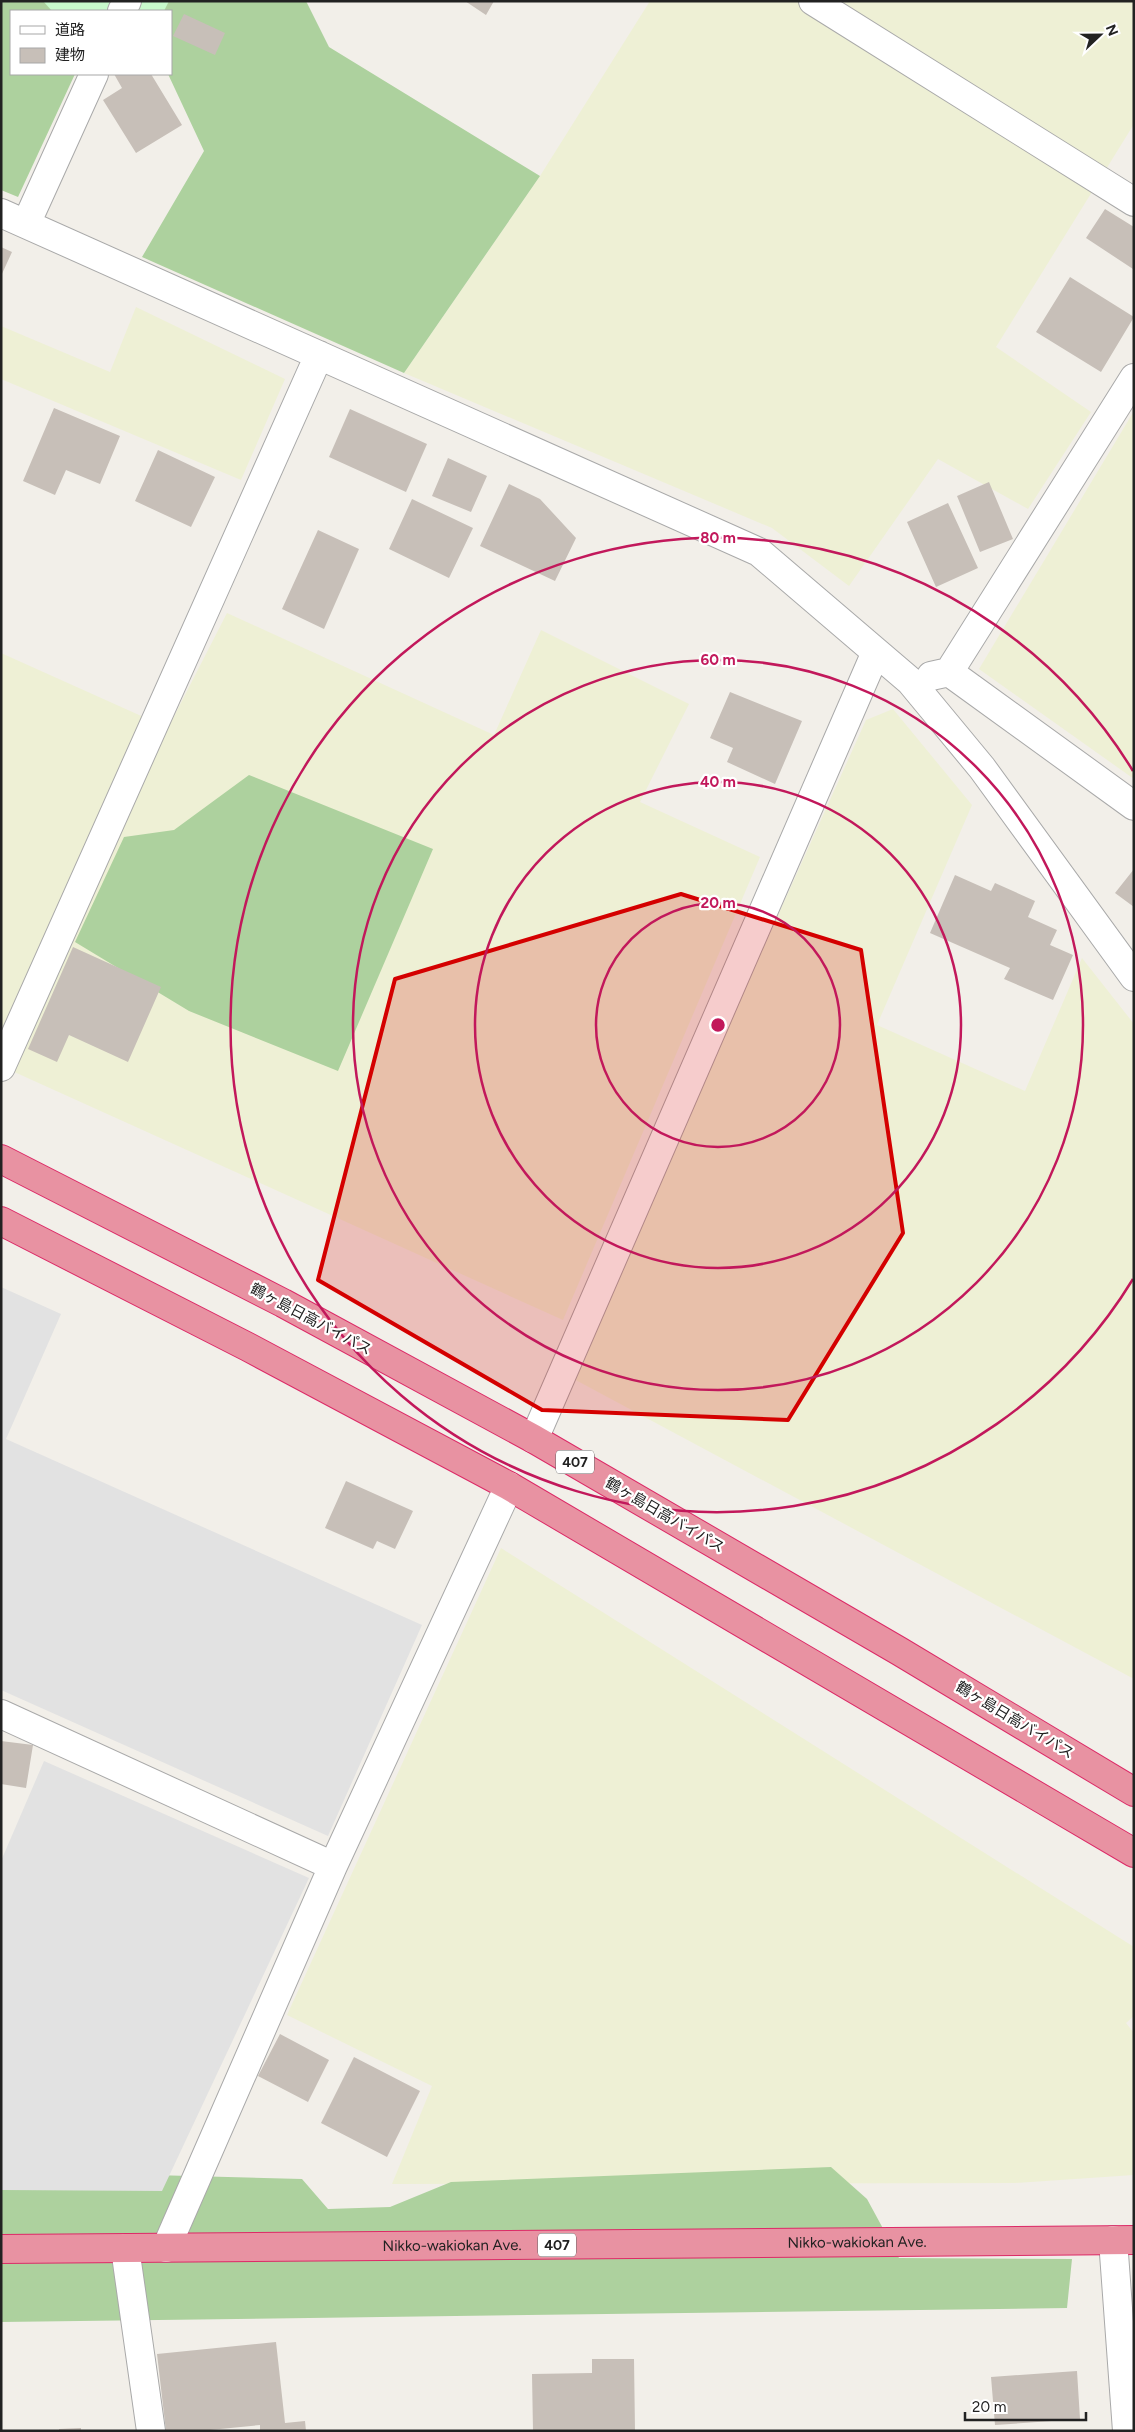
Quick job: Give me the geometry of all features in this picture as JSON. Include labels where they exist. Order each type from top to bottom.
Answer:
[{"type":"highway","name":"鶴ヶ島日高バイパス","points":[[1,1159],[283,1303],[534,1438],[1134,1792]]},
{"type":"highway","points":[[1,1221],[248,1347],[509,1486],[1134,1853]]},
{"type":"highway","name":"Nikko-wakiokan Ave.","points":[[1,2249],[1123,2240]]},
{"type":"street","points":[[814,1],[1134,202]]},
{"type":"street","points":[[26,224],[94,75]]},
{"type":"street","points":[[1,213],[759,552],[910,681],[982,768],[1134,977]]},
{"type":"street","points":[[1,1067],[319,355]]},
{"type":"street","points":[[910,681],[949,672],[1134,378]]},
{"type":"street","points":[[534,1438],[876,652]]},
{"type":"street","points":[[949,672],[1134,806]]},
{"type":"street","points":[[166,2248],[333,1866],[509,1486]]},
{"type":"street","points":[[1,1714],[333,1866]]},
{"type":"street","points":[[1123,2240],[1127,2431]]},
{"type":"street","points":[[125,2248],[151,2431]]},
{"type":"highlighted area","points":[[681,894],[861,950],[903,1233],[788,1420],[542,1410],[318,1280],[395,979]]},
{"type":"green space","points":[[1,1],[306,1],[329,47],[540,176],[404,373],[142,257],[204,151],[168,75],[172,75],[172,10],[10,10],[10,75],[75,75],[18,197],[1,190]]},
{"type":"green space","points":[[43,1],[169,1],[164,10],[51,10]]},
{"type":"green space","points":[[650,1],[1134,1],[1134,124],[996,347],[1091,412],[1028,509],[938,459],[849,586],[772,528],[404,373],[540,176]]},
{"type":"green space","points":[[136,307],[285,379],[241,480],[1,379],[1,326],[110,372]]},
{"type":"green space","points":[[1134,411],[1134,779],[979,669]]},
{"type":"green space","points":[[227,613],[494,735],[541,630],[689,704],[640,802],[760,857],[563,1320],[1,1066],[1,653],[168,728]]},
{"type":"green space","points":[[893,709],[972,805],[877,1025],[1025,1091],[1082,958],[1134,1024],[1134,1679],[570,1377],[866,720]]},
{"type":"green space","points":[[249,775],[433,849],[338,1071],[189,1011],[75,942],[124,837],[174,830]]},
{"type":"green space","points":[[501,1548],[1134,1947],[1134,2016],[1126,2023],[1134,2033],[1134,2175],[1015,2183],[392,2184],[432,2086],[287,2015]]},
{"type":"green space","points":[[831,2167],[867,2199],[899,2258],[1072,2259],[1067,2308],[1,2322],[1,2175],[77,2173],[302,2179],[328,2209],[390,2207],[451,2182]]},
{"type":"shaded area","points":[[1,1287],[61,1314],[6,1439],[422,1625],[328,1836],[1,1690]]},
{"type":"shaded area","points":[[44,1761],[309,1878],[162,2191],[1,2190],[1,1861]]},
{"type":"building","points":[[465,1],[494,1],[486,15]]},
{"type":"building","points":[[184,14],[225,33],[215,55],[173,36]]},
{"type":"building","points":[[115,75],[152,75],[182,125],[136,153],[103,100],[122,88]]},
{"type":"building","points":[[1105,209],[1134,227],[1133,269],[1086,238]]},
{"type":"building","points":[[1,247],[12,252],[1,276]]},
{"type":"building","points":[[1070,277],[1134,317],[1101,372],[1036,332]]},
{"type":"building","points":[[54,408],[120,436],[100,484],[66,470],[55,495],[23,481]]},
{"type":"building","points":[[350,409],[427,444],[406,492],[329,457]]},
{"type":"building","points":[[158,450],[215,477],[191,527],[135,501]]},
{"type":"building","points":[[448,458],[487,476],[471,512],[432,496]]},
{"type":"building","points":[[989,482],[1013,539],[980,552],[957,496]]},
{"type":"building","points":[[509,484],[540,499],[576,538],[555,581],[480,546]]},
{"type":"building","points":[[412,499],[473,528],[449,578],[389,549]]},
{"type":"building","points":[[948,503],[978,568],[936,587],[907,522]]},
{"type":"building","points":[[318,530],[359,549],[324,629],[282,609]]},
{"type":"building","points":[[730,692],[802,721],[775,784],[727,762],[733,748],[710,738]]},
{"type":"building","points":[[1134,869],[1134,907],[1115,893]]},
{"type":"building","points":[[955,875],[991,891],[995,883],[1035,901],[1028,917],[1057,930],[1050,945],[1073,955],[1053,1000],[1004,979],[1010,968],[930,933]]},
{"type":"building","points":[[73,947],[161,987],[128,1062],[69,1035],[57,1062],[28,1049]]},
{"type":"building","points":[[346,1481],[413,1511],[395,1549],[377,1541],[373,1549],[325,1528]]},
{"type":"building","points":[[1,1741],[33,1745],[26,1788],[1,1784]]},
{"type":"building","points":[[280,2034],[329,2060],[308,2102],[258,2076]]},
{"type":"building","points":[[354,2057],[420,2091],[387,2157],[321,2123]]},
{"type":"building","points":[[276,2342],[285,2423],[305,2421],[306,2431],[260,2431],[260,2425],[200,2431],[166,2431],[157,2354]]},
{"type":"building","points":[[592,2359],[634,2359],[635,2431],[533,2431],[532,2374],[592,2373]]},
{"type":"building","points":[[1077,2371],[1080,2419],[995,2425],[991,2377]]},
{"type":"building","points":[[81,2428],[81,2431],[59,2431],[59,2429]]}]
